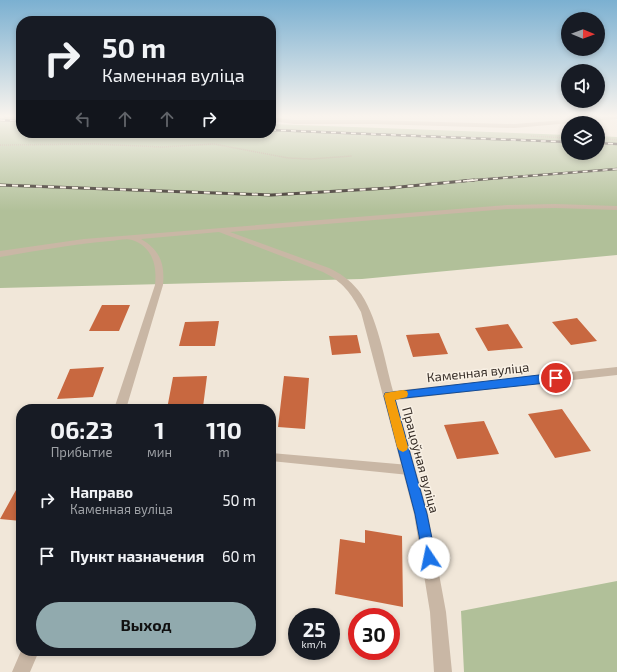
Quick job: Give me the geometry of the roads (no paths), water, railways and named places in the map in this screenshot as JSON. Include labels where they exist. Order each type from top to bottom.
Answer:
[{"type":"street","points":[[0,254],[84,241],[507,206],[617,208]]},
{"type":"street","name":"Працоўная вуліца","points":[[218,229],[326,270],[348,284],[355,292],[366,312],[421,514],[438,612],[443,672]]},
{"type":"street","points":[[122,404],[159,285],[161,271],[159,260],[152,250],[132,237]]},
{"type":"street","name":"Каменная вуліца","points":[[389,396],[617,371]]},
{"type":"street","points":[[21,672],[28,656]]},
{"type":"lane","points":[[276,457],[409,470]]},
{"type":"railway","points":[[465,181],[617,169]]},
{"type":"railway","points":[[465,181],[474,180]]},
{"type":"railway","points":[[0,185],[271,195],[389,188],[465,181]]}]
